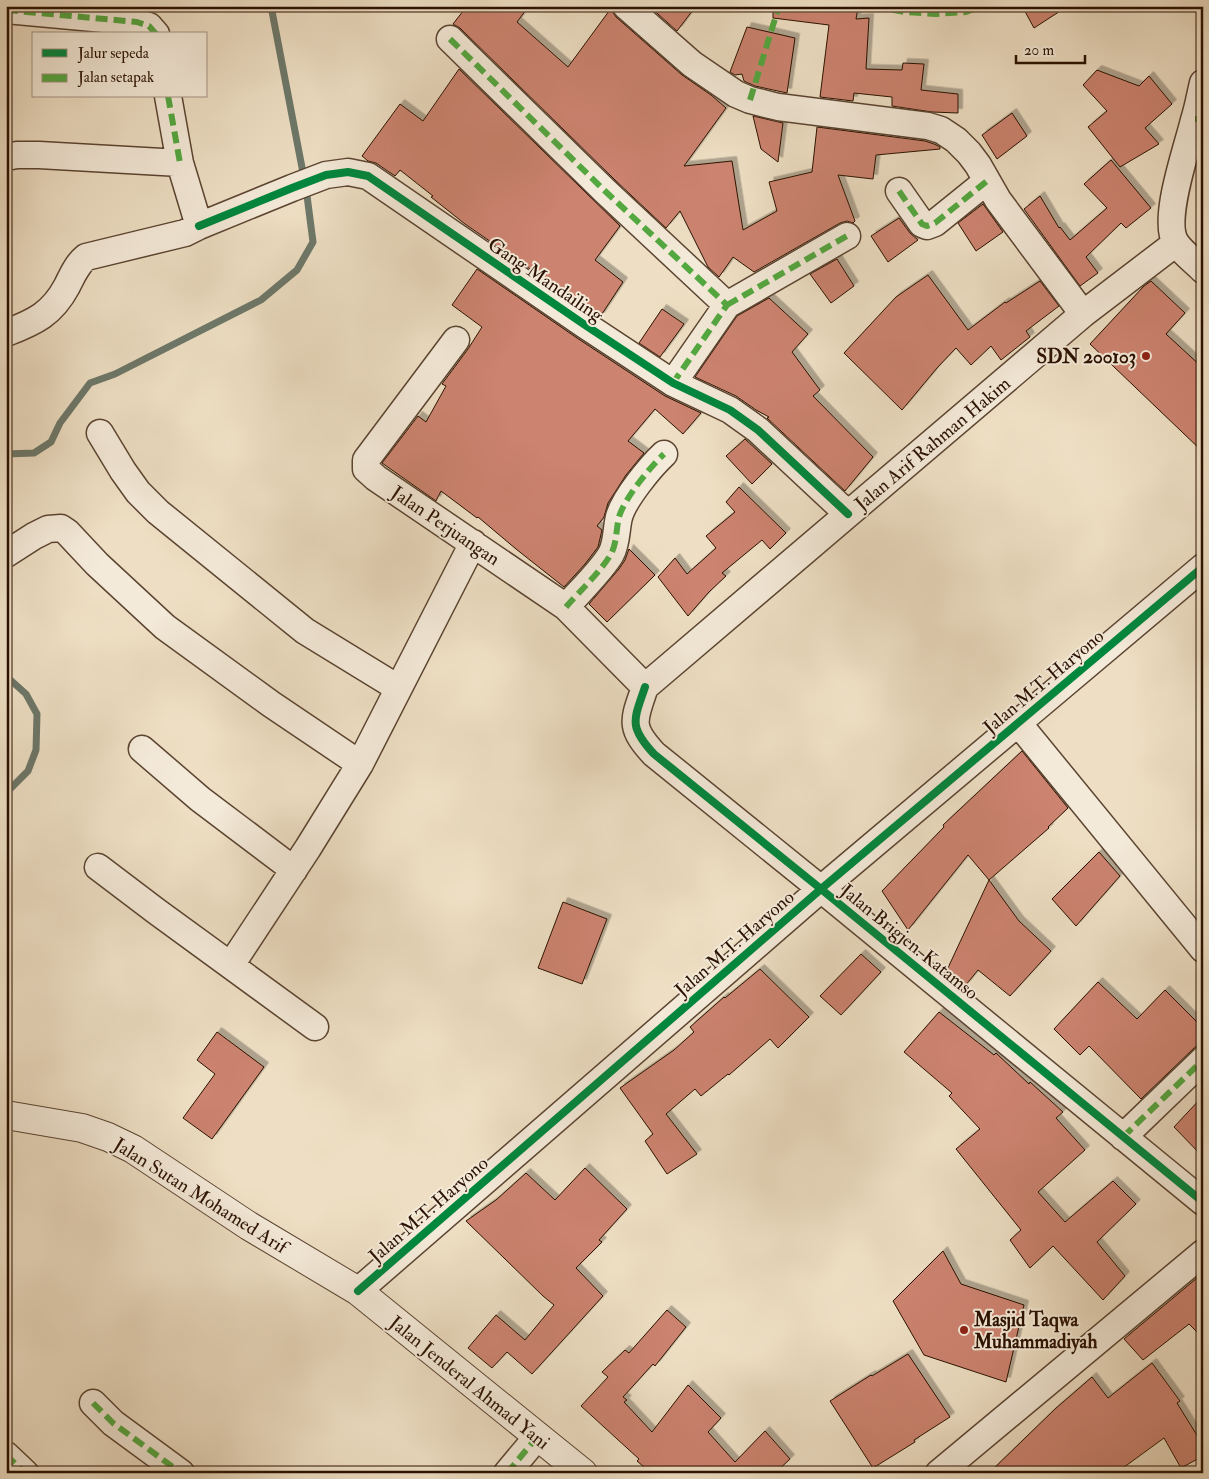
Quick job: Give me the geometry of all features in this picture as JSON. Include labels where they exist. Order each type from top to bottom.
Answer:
[{"type":"street","points":[[626,6],[692,64],[736,94],[750,100],[778,106],[928,126],[941,130],[956,140],[974,159],[998,200],[1083,314]]},
{"type":"street","points":[[6,10],[136,22],[149,26],[154,32]]},
{"type":"street","points":[[450,39],[605,191],[727,305]]},
{"type":"street","points":[[1203,83],[1199,119],[1179,174],[1173,204],[1172,226],[1176,243],[1203,270]]},
{"type":"street","points":[[168,98],[180,163],[199,226]]},
{"type":"street","points":[[6,157],[39,155],[180,163]]},
{"type":"street","name":"Gang Mandailing","points":[[6,332],[27,325],[48,313],[64,291],[78,264],[86,257],[185,233],[326,175],[348,172],[368,176],[561,309],[673,383],[730,410],[758,430],[848,514]]},
{"type":"street","points":[[900,191],[922,224],[929,225],[935,223],[987,180]]},
{"type":"street","points":[[673,383],[727,305],[847,236]]},
{"type":"street","name":"Jalan Arif Rahman Hakim","points":[[645,687],[1083,314],[1176,243]]},
{"type":"street","name":"Jalan Perjuangan","points":[[456,340],[366,460],[366,469],[376,478],[566,607],[645,687]]},
{"type":"street","points":[[100,433],[138,492],[158,512],[305,631],[398,688]]},
{"type":"street","points":[[566,607],[609,557],[615,544],[620,514],[648,470],[664,454]]},
{"type":"street","points":[[6,554],[48,529],[57,527],[64,530],[97,564],[166,627],[271,704],[360,764]]},
{"type":"street","points":[[232,965],[360,764],[473,543]]},
{"type":"street","name":"Jalan M.T. Haryono","points":[[358,1290],[821,889],[1203,567]]},
{"type":"street","name":"Jalan Brigjen. Katamso","points":[[645,687],[635,716],[636,725],[642,742],[654,754],[1203,1202]]},
{"type":"street","points":[[1018,723],[1203,949]]},
{"type":"street","points":[[142,750],[200,799],[294,870]]},
{"type":"street","points":[[98,867],[156,912],[232,965],[315,1027]]},
{"type":"street","points":[[1123,1137],[1203,1060]]},
{"type":"street","name":"Jalan Sutan Mohamed Arif","points":[[6,1115],[82,1128],[125,1145],[249,1226],[358,1290]]},
{"type":"street","points":[[939,1473],[1203,1253]]},
{"type":"street","name":"Jalan Jenderal Ahmad Yani","points":[[358,1290],[583,1473]]},
{"type":"street","points":[[93,1403],[113,1422],[181,1473]]},
{"type":"street","points":[[507,1473],[538,1436]]},
{"type":"street","points":[[6,1455],[25,1473]]},
{"type":"building","points":[[467,6],[529,6],[517,22],[568,67],[612,7],[616,17],[682,75],[726,108],[684,166],[732,161],[743,230],[777,211],[769,182],[812,172],[817,127],[925,141],[940,147],[940,149],[876,155],[873,179],[838,175],[855,221],[853,223],[847,221],[840,223],[754,272],[733,257],[719,277],[708,267],[680,211],[666,228],[460,28],[453,24]]},
{"type":"building","points":[[649,6],[696,6],[677,31]]},
{"type":"building","points":[[773,6],[847,6],[858,8],[856,19],[869,18],[866,69],[902,70],[903,63],[924,64],[921,90],[958,94],[958,113],[932,112],[892,106],[892,97],[854,93],[853,101],[820,97],[829,25],[773,18]]},
{"type":"building","points":[[1022,6],[1068,6],[1034,28]]},
{"type":"building","points":[[747,27],[795,38],[787,93],[755,86],[744,81],[742,74],[735,75],[730,72]]},
{"type":"building","points":[[459,69],[620,226],[595,260],[623,282],[600,317],[465,224],[400,170],[395,176],[362,156],[400,104],[423,121]]},
{"type":"building","points":[[1097,70],[1139,86],[1149,76],[1172,104],[1145,128],[1159,144],[1120,167],[1088,127],[1107,111],[1083,85]]},
{"type":"building","points":[[1012,113],[1027,136],[997,159],[982,135]]},
{"type":"building","points":[[753,116],[783,123],[778,162],[761,149]]},
{"type":"building","points":[[1111,160],[1151,208],[1126,228],[1121,223],[1086,257],[1098,273],[1080,286],[1024,209],[1040,196],[1059,228],[1070,240],[1107,208],[1084,184]]},
{"type":"building","points":[[983,204],[1003,232],[976,251],[958,223]]},
{"type":"building","points":[[899,218],[918,240],[888,262],[871,236]]},
{"type":"building","points":[[837,259],[854,286],[831,303],[810,274]]},
{"type":"building","points":[[477,269],[665,396],[701,413],[683,434],[655,409],[628,441],[644,453],[626,475],[608,503],[604,517],[597,526],[602,530],[598,547],[564,587],[478,517],[441,491],[436,501],[382,463],[418,416],[426,422],[446,386],[442,384],[482,327],[452,305]]},
{"type":"building","points":[[928,275],[968,330],[1005,302],[1040,281],[1059,306],[1026,331],[1030,337],[1001,360],[991,346],[971,365],[956,348],[902,410],[844,353],[896,297]]},
{"type":"building","name":"SDN 200103","points":[[1151,281],[1185,313],[1166,334],[1203,368],[1203,452],[1090,344],[1144,286]]},
{"type":"building","points":[[769,298],[808,334],[792,352],[820,390],[813,396],[873,457],[845,491],[767,418],[769,417],[736,396],[695,377],[737,316]]},
{"type":"building","points":[[662,309],[684,324],[660,357],[639,343]]},
{"type":"building","points":[[745,439],[772,464],[752,484],[726,456]]},
{"type":"building","points":[[739,487],[786,533],[770,549],[762,540],[722,573],[726,576],[688,616],[658,577],[675,558],[687,574],[716,548],[706,536],[735,512],[726,502]]},
{"type":"building","points":[[629,549],[655,575],[607,622],[589,604],[619,569]]},
{"type":"building","points":[[1022,751],[1068,808],[1049,828],[989,880],[968,855],[908,930],[882,891],[944,827],[943,825]]},
{"type":"building","points":[[1099,852],[1120,876],[1076,926],[1052,899]]},
{"type":"building","points":[[989,880],[1019,921],[1051,951],[1010,996],[978,970],[965,986],[946,972]]},
{"type":"building","points":[[563,902],[607,919],[582,984],[538,968]]},
{"type":"building","points":[[861,954],[881,972],[841,1015],[820,996]]},
{"type":"building","points":[[760,969],[809,1017],[778,1048],[770,1039],[729,1075],[701,1096],[695,1089],[666,1114],[697,1154],[667,1174],[645,1141],[653,1134],[620,1088],[674,1050],[694,1032],[690,1027]]},
{"type":"building","points":[[1098,982],[1137,1019],[1165,990],[1203,1028],[1203,1041],[1141,1099],[1089,1046],[1080,1055],[1054,1029]]},
{"type":"building","points":[[939,1012],[994,1055],[996,1053],[1063,1112],[1056,1118],[1085,1150],[1038,1192],[1065,1222],[1113,1181],[1136,1204],[1097,1242],[1125,1276],[1103,1300],[1053,1246],[1030,1268],[1010,1240],[1021,1230],[956,1149],[980,1129],[949,1096],[952,1093],[904,1052]]},
{"type":"building","points":[[217,1032],[264,1067],[212,1139],[183,1118],[215,1074],[197,1060]]},
{"type":"building","points":[[1203,1096],[1203,1157],[1174,1127]]},
{"type":"building","points":[[585,1168],[627,1209],[599,1240],[602,1242],[576,1268],[603,1296],[532,1374],[507,1352],[492,1368],[468,1348],[496,1315],[525,1340],[554,1305],[466,1221],[496,1200],[526,1173],[555,1200]]},
{"type":"building","name":"Masjid Taqwa Muhammadiyah","points":[[943,1251],[961,1284],[1024,1305],[1006,1382],[924,1355],[893,1301]]},
{"type":"building","points":[[1203,1273],[1203,1338],[1189,1324],[1143,1360],[1124,1339]]},
{"type":"building","points":[[667,1310],[686,1327],[655,1366],[653,1364],[623,1397],[627,1400],[624,1402],[652,1432],[688,1385],[721,1418],[708,1432],[735,1462],[765,1431],[790,1459],[775,1473],[651,1473],[637,1461],[639,1459],[581,1406],[608,1377],[602,1372],[625,1350],[629,1353]]},
{"type":"building","points":[[908,1354],[950,1417],[914,1440],[915,1442],[873,1468],[830,1401]]},
{"type":"building","points":[[1152,1363],[1180,1401],[1177,1403],[1203,1445],[1203,1456],[1181,1468],[1164,1438],[1116,1473],[989,1473],[1055,1409],[1092,1377],[1108,1398]]},
{"type":"waterway","points":[[271,6],[304,178]]},
{"type":"waterway","points":[[6,454],[34,453],[51,442],[60,423],[90,383],[115,374],[261,300],[297,270],[313,242],[306,188]]},
{"type":"waterway","points":[[6,676],[26,694],[37,714],[36,750],[28,771],[6,793]]},
{"type":"marked path","points":[[750,100],[779,6]]},
{"type":"marked path","points":[[874,6],[904,12],[936,14],[966,12],[982,6]]},
{"type":"marked path","points":[[6,10],[137,22],[149,26],[154,32]]},
{"type":"marked path","points":[[450,39],[605,191],[727,305],[673,383]]},
{"type":"marked path","points":[[168,98],[180,163]]},
{"type":"marked path","points":[[1195,119],[1203,119]]},
{"type":"marked path","points":[[899,191],[922,224],[927,226],[935,223],[987,181]]},
{"type":"marked path","points":[[727,305],[847,236]]},
{"type":"marked path","points":[[566,607],[596,574],[611,554],[619,517],[626,501],[645,475],[664,454]]},
{"type":"marked path","points":[[1123,1137],[1203,1060]]},
{"type":"marked path","points":[[93,1403],[113,1423],[181,1473]]},
{"type":"marked path","points":[[507,1473],[538,1436]]},
{"type":"marked path","points":[[6,1455],[25,1473]]},
{"type":"cycle path","points":[[199,226],[326,175],[348,172],[368,176],[673,383],[730,410],[758,430],[848,514]]},
{"type":"cycle path","points":[[358,1291],[821,889],[1203,567]]},
{"type":"cycle path","points":[[645,687],[638,707],[636,722],[640,736],[654,754],[1203,1202]]},
{"type":"place","name":"SDN 200103","points":[[1146,356]]},
{"type":"place","name":"Masjid Taqwa Muhammadiyah","points":[[964,1330]]}]
